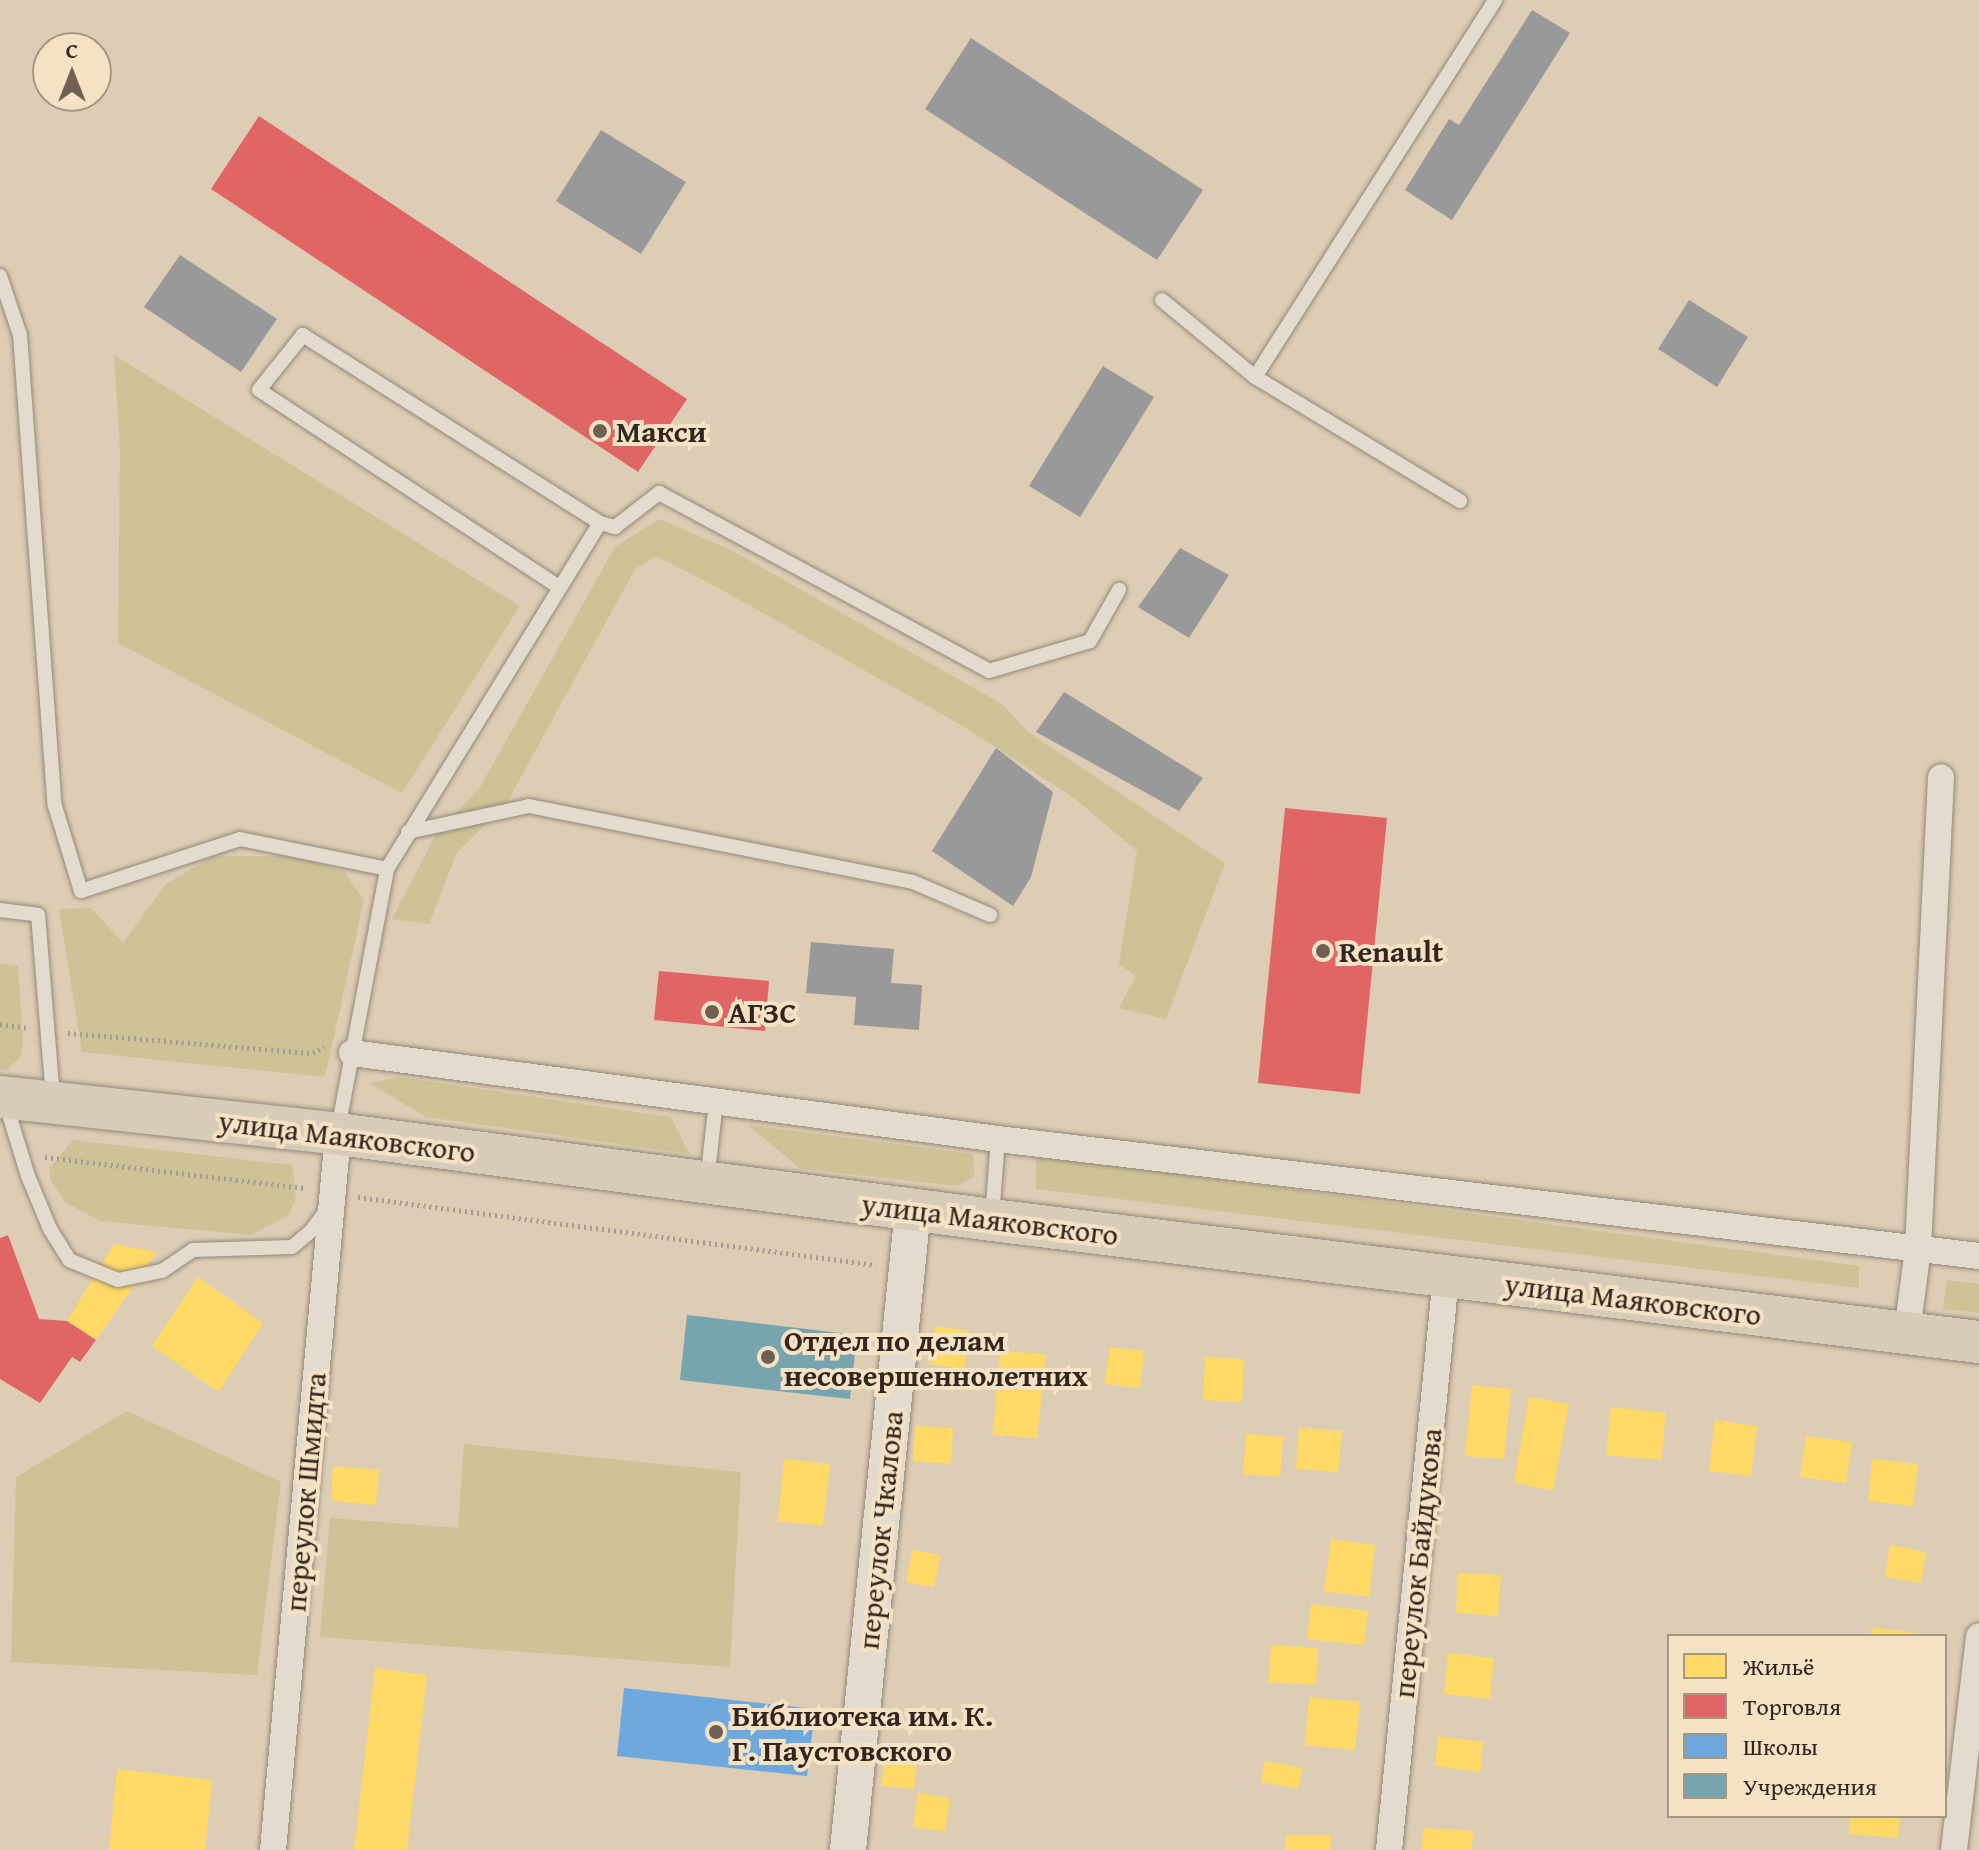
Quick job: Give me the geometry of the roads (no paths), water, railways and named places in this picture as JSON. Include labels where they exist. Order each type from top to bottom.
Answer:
[{"type":"main road","name":"улица Маяковского","points":[[2,1097],[338,1134],[992,1220],[1979,1342]]},
{"type":"street","points":[[1907,1332],[1918,1248],[1941,778]]},
{"type":"street","points":[[354,1043],[716,1102],[998,1139],[1979,1256]]},
{"type":"street","name":"переулок Шмидта","points":[[273,1850],[338,1134]]},
{"type":"street","name":"переулок Чкалова","points":[[848,1850],[913,1209]]},
{"type":"street","name":"переулок Байдукова","points":[[1389,1850],[1446,1277]]},
{"type":"street","points":[[1954,1850],[1979,1636]]},
{"type":"lane","points":[[1255,377],[1495,0]]},
{"type":"lane","points":[[0,276],[20,335],[55,806],[81,891],[240,839],[387,869]]},
{"type":"lane","points":[[1162,300],[1255,377],[1460,501]]},
{"type":"lane","points":[[560,588],[259,390],[303,335],[600,523],[615,527],[659,493],[989,671],[1090,641],[1119,590]]},
{"type":"lane","points":[[338,1134],[387,869],[600,523]]},
{"type":"lane","points":[[408,832],[529,806],[913,882],[990,915]]},
{"type":"lane","points":[[0,910],[38,915],[53,1102]]},
{"type":"lane","points":[[2,1097],[50,1229],[69,1260],[118,1280],[162,1271],[193,1250],[292,1247],[312,1230],[332,1198]]},
{"type":"lane","points":[[707,1182],[716,1102]]},
{"type":"lane","points":[[992,1220],[998,1139]]},
{"type":"place","name":"Макси","points":[[600,431]]},
{"type":"place","name":"Renault","points":[[1323,951]]},
{"type":"place","name":"АГЗС","points":[[712,1012]]},
{"type":"place","name":"Отдел по делам несовершеннолетних","points":[[768,1357]]},
{"type":"place","name":"Библиотека им. К. Г. Паустовского","points":[[716,1732]]}]
